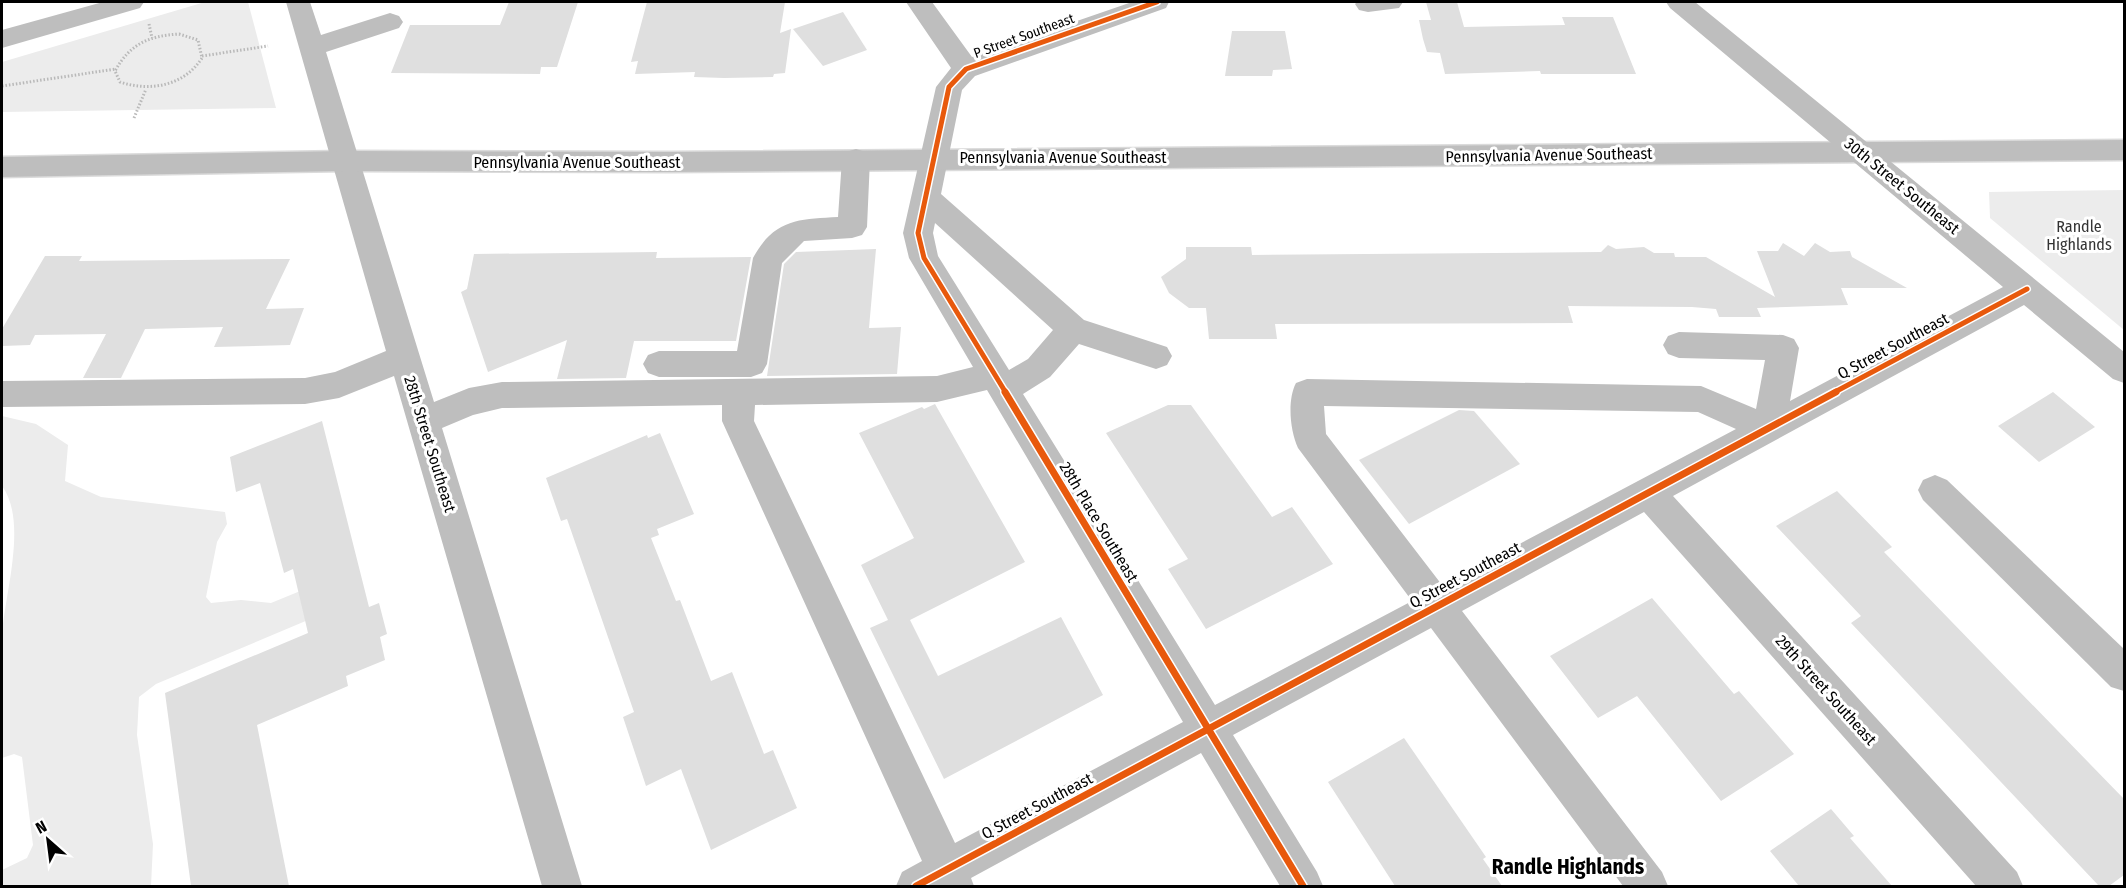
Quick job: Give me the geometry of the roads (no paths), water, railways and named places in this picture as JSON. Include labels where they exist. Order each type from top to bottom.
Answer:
[{"type":"main road","points":[[2,39],[131,2]]},
{"type":"main road","name":"28th Street Southeast","points":[[298,2],[562,886]]},
{"type":"main road","points":[[919,2],[966,69],[949,87],[932,158]]},
{"type":"main road","name":"P Street Southeast","points":[[966,69],[1157,2]]},
{"type":"main road","name":"30th Street Southeast","points":[[1679,2],[2124,370]]},
{"type":"main road","points":[[311,46],[390,22]]},
{"type":"main road","name":"Pennsylvania Avenue Southeast","points":[[2,167],[345,161],[671,162],[932,158],[2124,150]]},
{"type":"main road","name":"28th Place Southeast","points":[[932,158],[918,233],[924,258],[1303,886]]},
{"type":"main road","points":[[659,364],[751,364],[768,258],[797,230],[852,227],[856,159]]},
{"type":"main road","points":[[925,197],[1073,328],[1156,356]]},
{"type":"main road","name":"Q Street Southeast","points":[[939,881],[1208,729],[2027,289]]},
{"type":"main road","points":[[423,421],[469,402],[502,395],[937,389],[974,381],[998,381],[1040,368],[1073,328]]},
{"type":"main road","points":[[1648,886],[1310,438],[1307,392],[1701,399],[1769,429],[1783,348],[1679,345]]},
{"type":"main road","points":[[2,394],[305,391],[339,385],[404,357]]},
{"type":"main road","points":[[739,392],[738,421],[939,881]]},
{"type":"main road","points":[[1935,490],[2124,674]]},
{"type":"main road","name":"29th Street Southeast","points":[[1649,494],[2003,886]]},
{"type":"district","name":"Randle Highlands","points":[[1568,867]]}]
